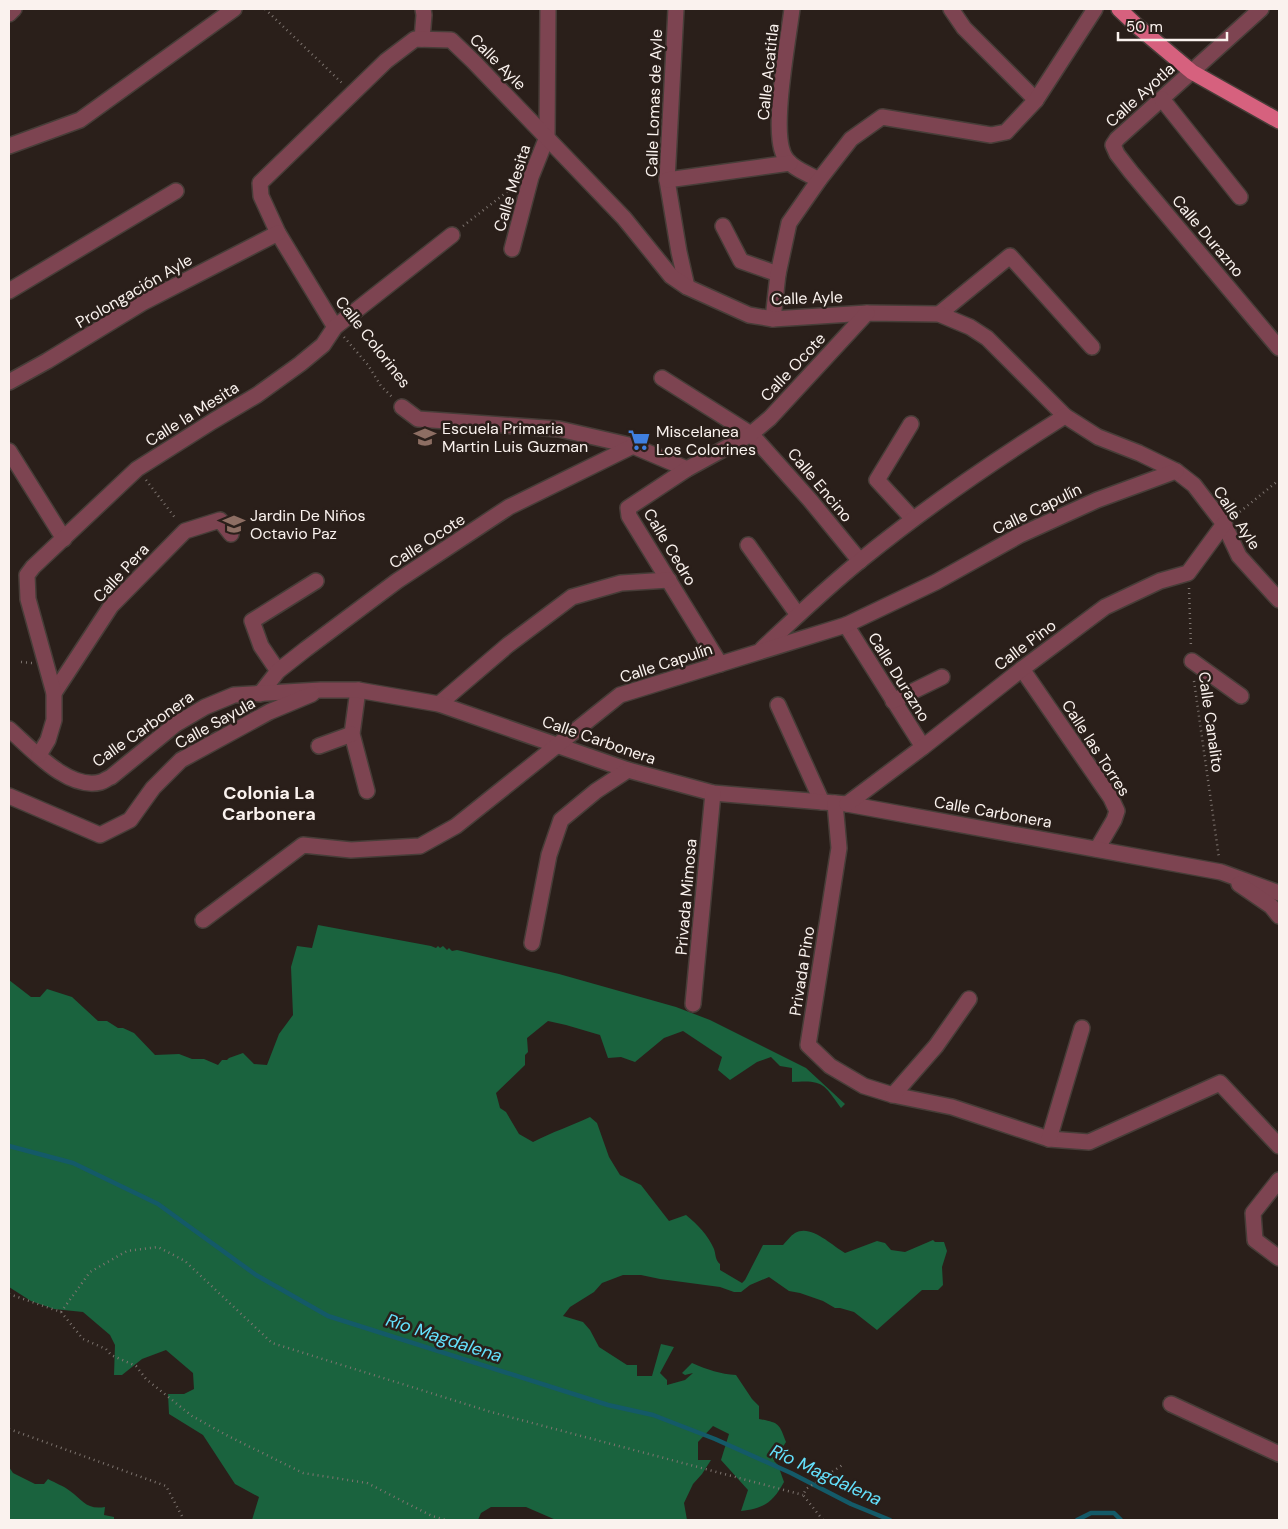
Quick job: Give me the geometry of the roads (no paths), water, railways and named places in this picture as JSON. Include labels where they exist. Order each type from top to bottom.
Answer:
[{"type":"main road","points":[[1119,9],[1192,72],[1279,120]]},
{"type":"street","points":[[9,14],[14,9]]},
{"type":"street","points":[[9,146],[80,120],[234,9]]},
{"type":"street","points":[[422,39],[423,9]]},
{"type":"street","points":[[547,137],[548,9]]},
{"type":"street","name":"Calle Lomas de Ayle","points":[[676,9],[667,180],[678,252],[687,287]]},
{"type":"street","name":"Calle Acatitla","points":[[790,163],[783,154],[780,141],[780,110],[792,9]]},
{"type":"street","points":[[951,9],[964,28],[1036,100]]},
{"type":"street","points":[[774,319],[778,274],[789,223],[851,139],[882,117],[991,135],[1006,132],[1036,100],[1095,9]]},
{"type":"street","name":"Calle Ayotla","points":[[1113,145],[1117,139],[1261,9]]},
{"type":"street","name":"Calle Ayle","points":[[261,196],[260,183],[386,61],[415,39],[452,40],[624,218],[671,276],[687,287],[749,315],[774,319],[867,312],[939,314],[970,327],[988,338],[1066,416],[1098,437],[1139,453],[1176,471],[1194,485],[1224,524],[1239,556],[1279,600]]},
{"type":"street","points":[[1162,99],[1240,197]]},
{"type":"street","name":"Calle Mesita","points":[[512,249],[531,177],[547,137]]},
{"type":"street","name":"Calle Durazno","points":[[1113,145],[1117,154],[1279,348]]},
{"type":"street","points":[[667,180],[790,163],[819,180]]},
{"type":"street","points":[[9,292],[176,191]]},
{"type":"street","name":"Calle Colorines","points":[[261,196],[278,233],[335,326]]},
{"type":"street","points":[[723,226],[742,261],[778,274]]},
{"type":"street","name":"Prolongación Ayle","points":[[9,382],[47,362],[142,303],[278,233]]},
{"type":"street","name":"Calle la Mesita","points":[[39,755],[48,740],[54,720],[54,693],[28,599],[27,575],[33,567],[137,469],[257,395],[300,364],[323,345],[335,326],[452,235]]},
{"type":"street","points":[[939,314],[1010,256],[1092,347]]},
{"type":"street","name":"Calle Ocote","points":[[687,469],[751,434],[770,418],[867,312]]},
{"type":"street","name":"Calle Encino","points":[[662,378],[751,434],[810,500],[860,561]]},
{"type":"street","name":"Calle Colorines","points":[[402,407],[418,419],[560,429],[633,446],[687,469]]},
{"type":"street","points":[[758,652],[860,561],[913,519],[997,458],[1066,416]]},
{"type":"street","points":[[911,424],[877,480],[913,519]]},
{"type":"street","name":"Calle Ocote","points":[[260,694],[278,671],[397,581],[509,507],[633,446]]},
{"type":"street","points":[[9,451],[64,539]]},
{"type":"street","name":"Calle Cedro","points":[[687,469],[628,508],[629,516],[720,664]]},
{"type":"street","name":"Calle Capulín","points":[[203,920],[303,845],[351,850],[420,846],[456,826],[620,695],[846,625],[936,582],[1020,535],[1097,500],[1176,471]]},
{"type":"street","name":"Calle Pera","points":[[54,693],[111,606],[185,531],[220,520],[231,534]]},
{"type":"street","name":"Calle Pino","points":[[835,803],[924,747],[1022,669],[1105,607],[1160,581],[1188,573],[1224,524]]},
{"type":"street","points":[[748,545],[798,615]]},
{"type":"street","points":[[278,671],[260,646],[252,621],[316,580]]},
{"type":"street","points":[[439,704],[508,646],[572,597],[621,583],[669,580]]},
{"type":"street","name":"Calle Durazno","points":[[846,625],[924,747]]},
{"type":"street","points":[[1192,661],[1241,696]]},
{"type":"street","name":"Calle las Torres","points":[[1022,669],[1111,798],[1116,812],[1114,820],[1097,849]]},
{"type":"street","points":[[893,701],[942,677]]},
{"type":"street","name":"Calle Carbonera","points":[[9,729],[52,767],[69,778],[86,783],[100,782],[111,776],[176,724],[205,707],[234,695],[320,690],[358,690],[439,704],[628,770],[713,793],[835,803],[1221,872]]},
{"type":"street","name":"Calle Sayula","points":[[9,796],[100,835],[130,820],[154,788],[181,760],[269,712],[320,690]]},
{"type":"street","points":[[358,690],[352,734],[368,791]]},
{"type":"street","points":[[778,705],[835,803]]},
{"type":"street","points":[[319,746],[352,734]]},
{"type":"street","points":[[532,943],[549,855],[561,820],[596,791],[628,770]]},
{"type":"street","name":"Privada Mimosa","points":[[694,1004],[713,793]]},
{"type":"street","name":"Privada Pino","points":[[835,803],[839,848],[808,1045],[830,1066],[864,1086],[893,1095]]},
{"type":"street","points":[[1221,872],[1279,891]]},
{"type":"street","points":[[1221,872],[1271,906],[1279,916]]},
{"type":"street","points":[[969,999],[936,1046],[893,1095],[952,1107],[1049,1139],[1089,1142],[1220,1083],[1279,1146]]},
{"type":"street","points":[[1049,1139],[1082,1028]]},
{"type":"street","points":[[1279,1180],[1253,1213],[1255,1240],[1279,1258]]},
{"type":"street","points":[[1171,1404],[1279,1454]]},
{"type":"waterway","name":"Río Magdalena","points":[[9,1146],[73,1163],[158,1204],[256,1275],[328,1316],[608,1405],[653,1415],[715,1439],[791,1473],[851,1504],[890,1520]]},
{"type":"waterway","name":"Río Magdalena","points":[[1077,1520],[1091,1513],[1114,1513],[1121,1520]]},
{"type":"place","name":"Escuela Primaria Martin Luis Guzman","points":[[425,437]]},
{"type":"place","name":"Miscelanea Los Colorines","points":[[639,440]]},
{"type":"place","name":"Jardin De Niños Octavio Paz","points":[[234,524]]},
{"type":"district","name":"Colonia La Carbonera","points":[[269,803]]}]
